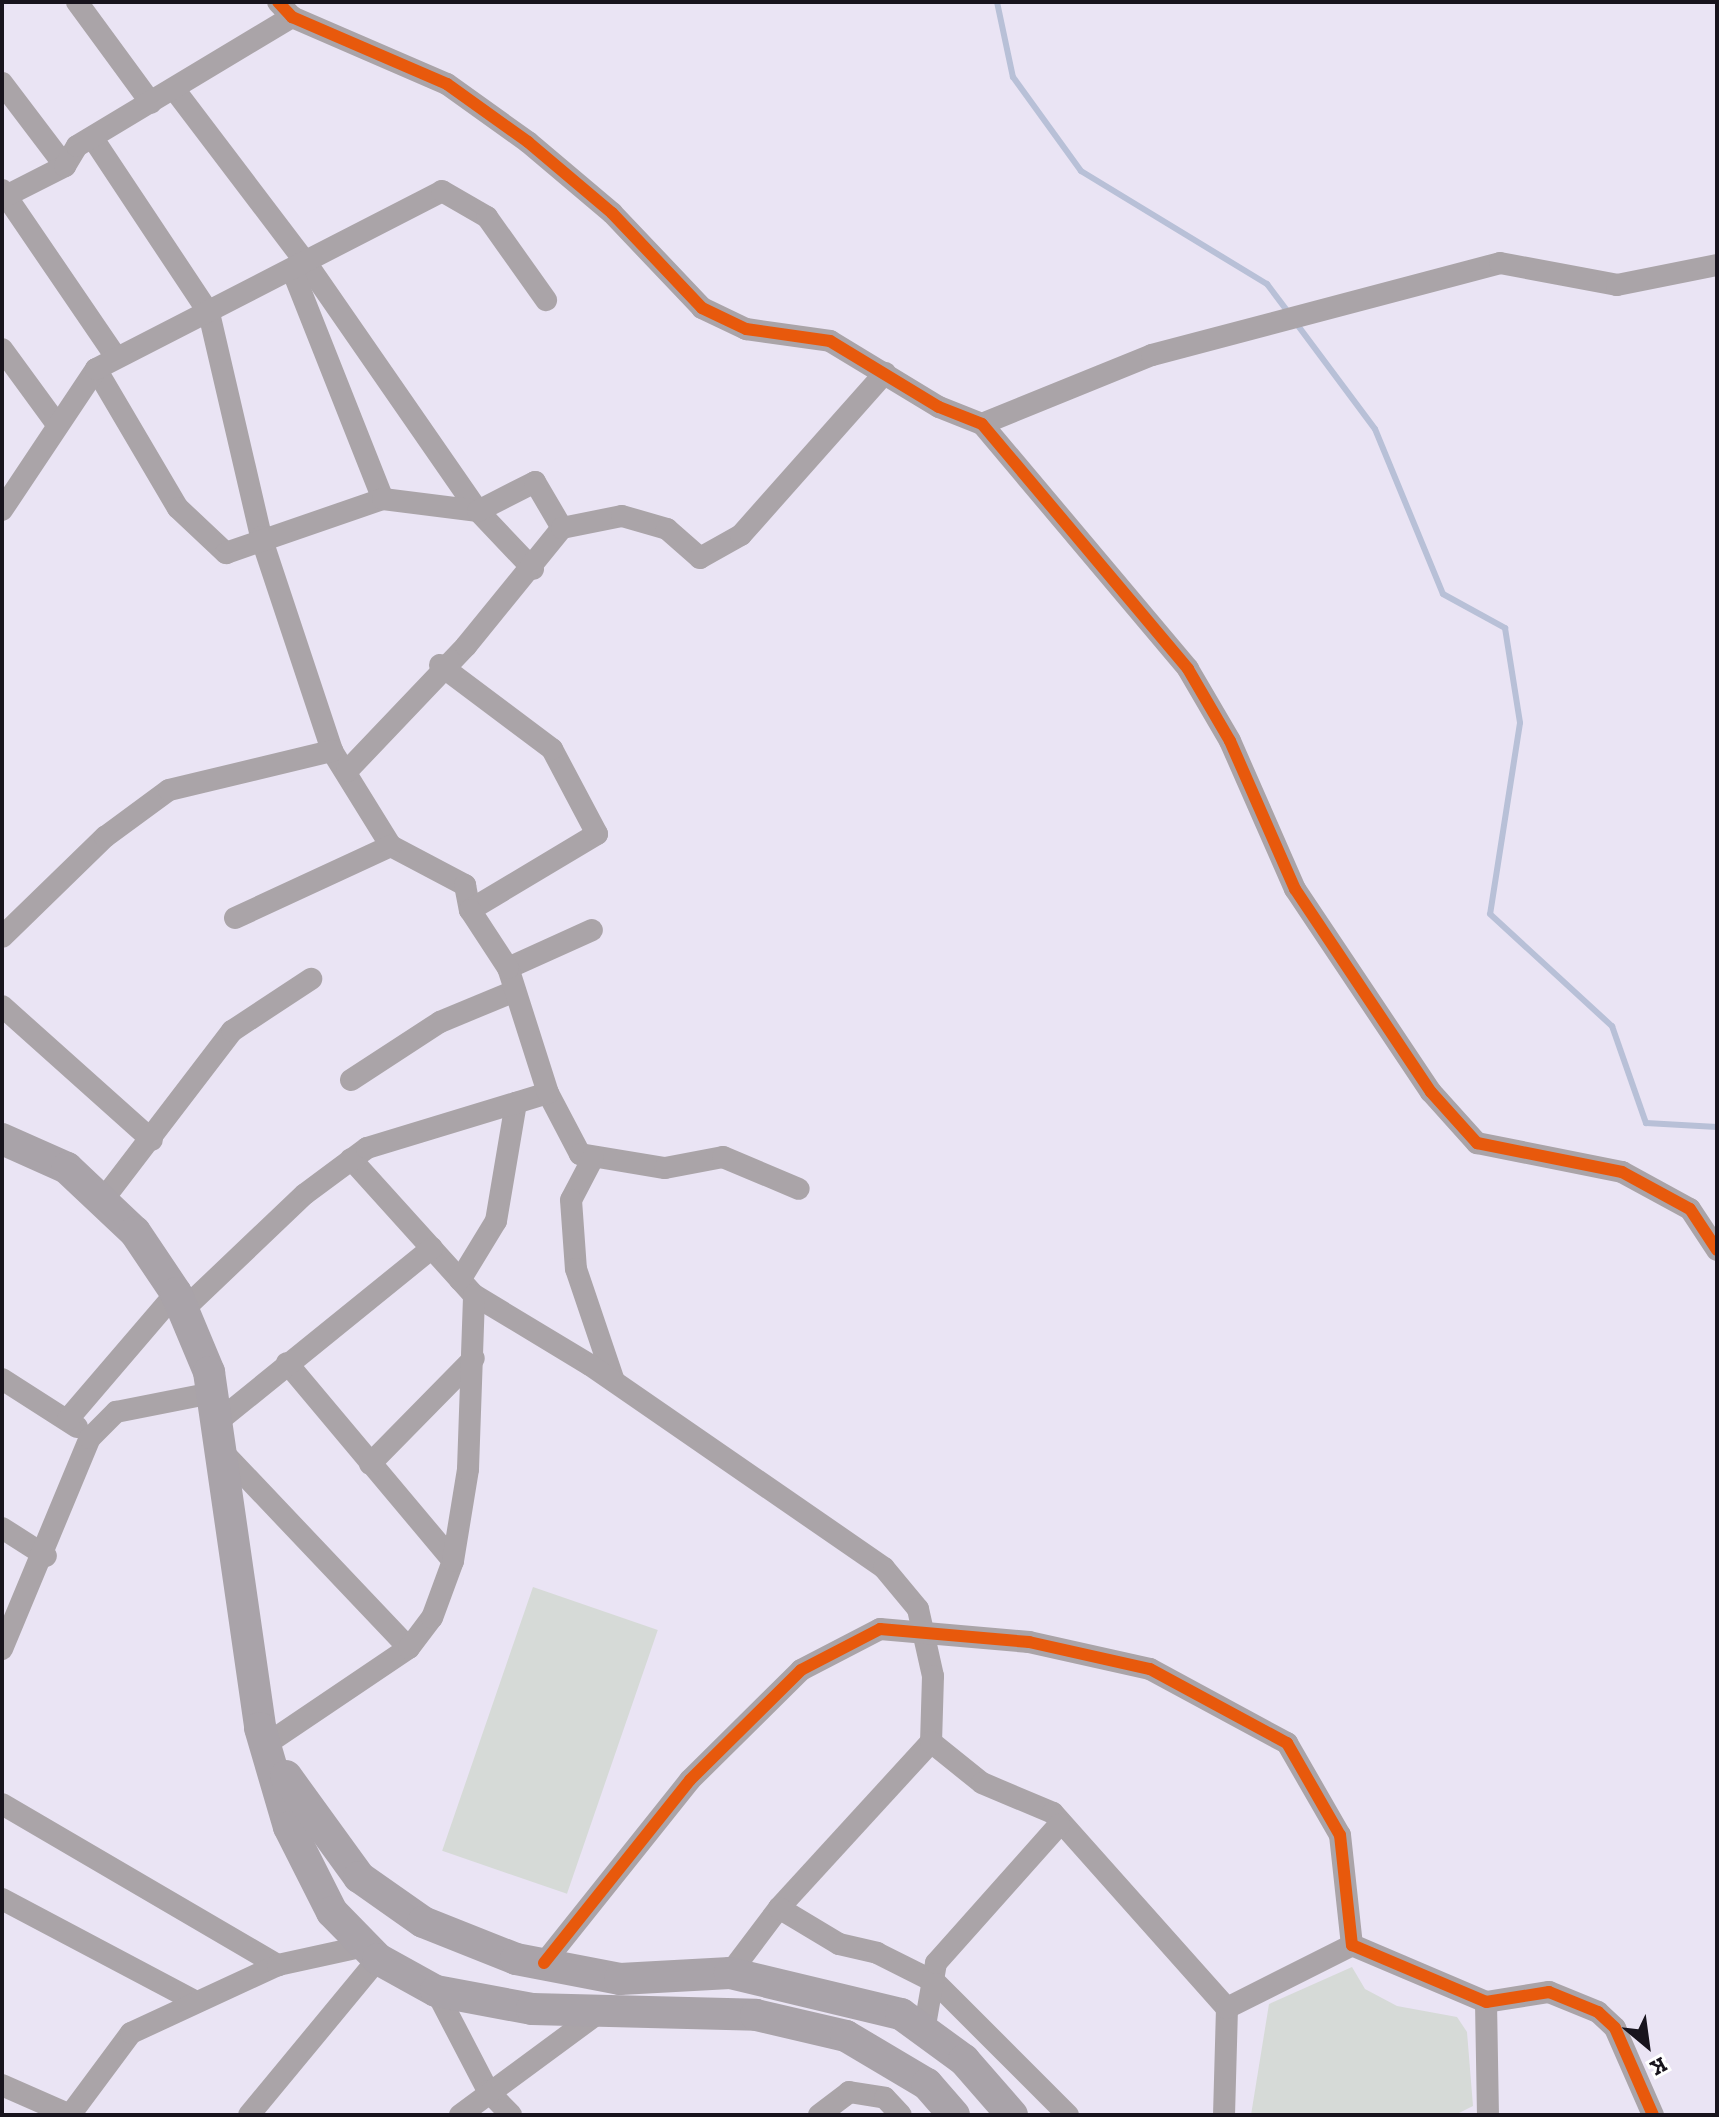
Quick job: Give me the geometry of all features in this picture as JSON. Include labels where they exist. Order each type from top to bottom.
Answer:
[{"type":"main road","points":[[2,1139],[67,1168],[135,1232],[180,1301],[216,1421],[264,1736],[289,1827],[332,1912],[372,1953],[436,1991],[532,2009],[756,2015],[846,2036],[927,2084],[954,2115]]},
{"type":"main road","points":[[264,1736],[301,1805],[359,1877],[423,1922],[544,1963],[620,1979],[730,1973],[832,1993],[901,2014],[964,2060],[1012,2115]]},
{"type":"street","points":[[77,2],[151,103]]},
{"type":"street","points":[[116,357],[3,194],[65,166],[77,146],[94,140],[174,89],[285,10],[470,101],[612,213],[702,308],[746,329],[830,341],[982,424],[1188,669],[1230,741],[1295,889],[1431,1092],[1477,1143],[1622,1172],[1690,1209],[1717,1250]]},
{"type":"street","points":[[2,83],[65,166]]},
{"type":"street","points":[[174,89],[478,511],[533,569]]},
{"type":"street","points":[[94,140],[209,313],[261,537],[332,751],[391,846],[465,885],[470,910],[508,968],[536,1039],[548,1093],[566,1138],[593,1158],[665,1168],[723,1157],[799,1189]]},
{"type":"street","points":[[2,510],[56,423],[96,369],[300,268],[442,191],[487,217],[546,300]]},
{"type":"street","points":[[982,424],[1152,355],[1500,263],[1617,285],[1717,265]]},
{"type":"street","points":[[300,268],[383,499]]},
{"type":"street","points":[[2,349],[56,423]]},
{"type":"street","points":[[96,369],[196,526],[226,553],[261,537],[383,499],[478,511],[535,482],[562,528]]},
{"type":"street","points":[[347,771],[440,665],[533,569],[562,528],[622,516],[667,529],[700,558],[741,535],[885,373]]},
{"type":"street","points":[[440,665],[552,749],[597,834],[470,910]]},
{"type":"street","points":[[2,937],[105,837],[169,790],[332,751]]},
{"type":"street","points":[[235,918],[391,846]]},
{"type":"street","points":[[508,968],[592,930]]},
{"type":"street","points":[[102,1201],[152,1140],[232,1031],[311,979]]},
{"type":"street","points":[[351,1080],[440,1022],[515,991]]},
{"type":"street","points":[[2,1006],[152,1140]]},
{"type":"street","points":[[68,1419],[180,1301],[367,1148],[548,1093]]},
{"type":"street","points":[[264,1736],[409,1648],[432,1618],[453,1561],[468,1469],[474,1358],[467,1287],[496,1221],[516,1103]]},
{"type":"street","points":[[593,1158],[571,1200],[576,1269],[614,1381]]},
{"type":"street","points":[[351,1159],[467,1287],[614,1381],[884,1568],[928,1633],[931,1742],[779,1908],[730,1973]]},
{"type":"street","points":[[2,1648],[46,1556],[90,1438],[116,1412],[216,1421],[432,1248]]},
{"type":"street","points":[[370,1464],[474,1358]]},
{"type":"street","points":[[287,1363],[453,1561]]},
{"type":"street","points":[[2,1379],[68,1419],[90,1438]]},
{"type":"street","points":[[216,1421],[409,1648]]},
{"type":"street","points":[[2,1528],[46,1556]]},
{"type":"street","points":[[544,1963],[690,1780],[801,1670],[880,1629],[1029,1642],[1150,1669],[1287,1743],[1340,1835],[1352,1945]]},
{"type":"street","points":[[931,1742],[982,1783],[1039,1803],[1227,2008],[1224,2115]]},
{"type":"street","points":[[2,1804],[278,1965]]},
{"type":"street","points":[[924,2031],[936,1963],[1060,1824]]},
{"type":"street","points":[[2,1899],[191,1999]]},
{"type":"street","points":[[779,1908],[839,1944],[877,1953],[935,1982],[1068,2115]]},
{"type":"street","points":[[1227,2008],[1352,1945],[1486,2002],[1549,1992],[1598,2012],[1615,2028],[1653,2115]]},
{"type":"street","points":[[2,2085],[70,2115],[131,2033],[191,1999],[278,1965],[372,1953]]},
{"type":"street","points":[[249,2115],[372,1953]]},
{"type":"street","points":[[436,1991],[488,2091],[511,2115]]},
{"type":"street","points":[[1482,2112],[1486,2002]]},
{"type":"street","points":[[460,2115],[488,2091],[601,2011]]},
{"type":"street","points":[[834,2111],[849,2092],[885,2098],[901,2115]]},
{"type":"shaded area","points":[[533,1587],[658,1630],[567,1894],[442,1851]]},
{"type":"shaded area","points":[[1352,1967],[1365,1989],[1397,2006],[1457,2017],[1467,2032],[1473,2106],[1455,2115],[1251,2115],[1269,2004]]},
{"type":"waterway","points":[[997,2],[1013,77],[1081,171],[1267,284],[1290,314]]},
{"type":"waterway","points":[[1296,323],[1375,429],[1443,594],[1505,628],[1520,723],[1490,914],[1612,1026],[1646,1123],[1717,1127]]},
{"type":"cycle path","points":[[278,2],[292,17],[447,84],[528,142],[612,213],[702,308],[746,329],[830,341],[939,407],[982,424],[1188,669],[1230,741],[1295,889],[1431,1092],[1477,1143],[1622,1172],[1690,1209],[1717,1250]]},
{"type":"cycle path","points":[[544,1963],[690,1780],[801,1670],[880,1629],[1029,1642],[1150,1669],[1287,1743],[1340,1835],[1352,1945],[1486,2002],[1549,1992],[1598,2012],[1615,2028],[1653,2115]]}]
